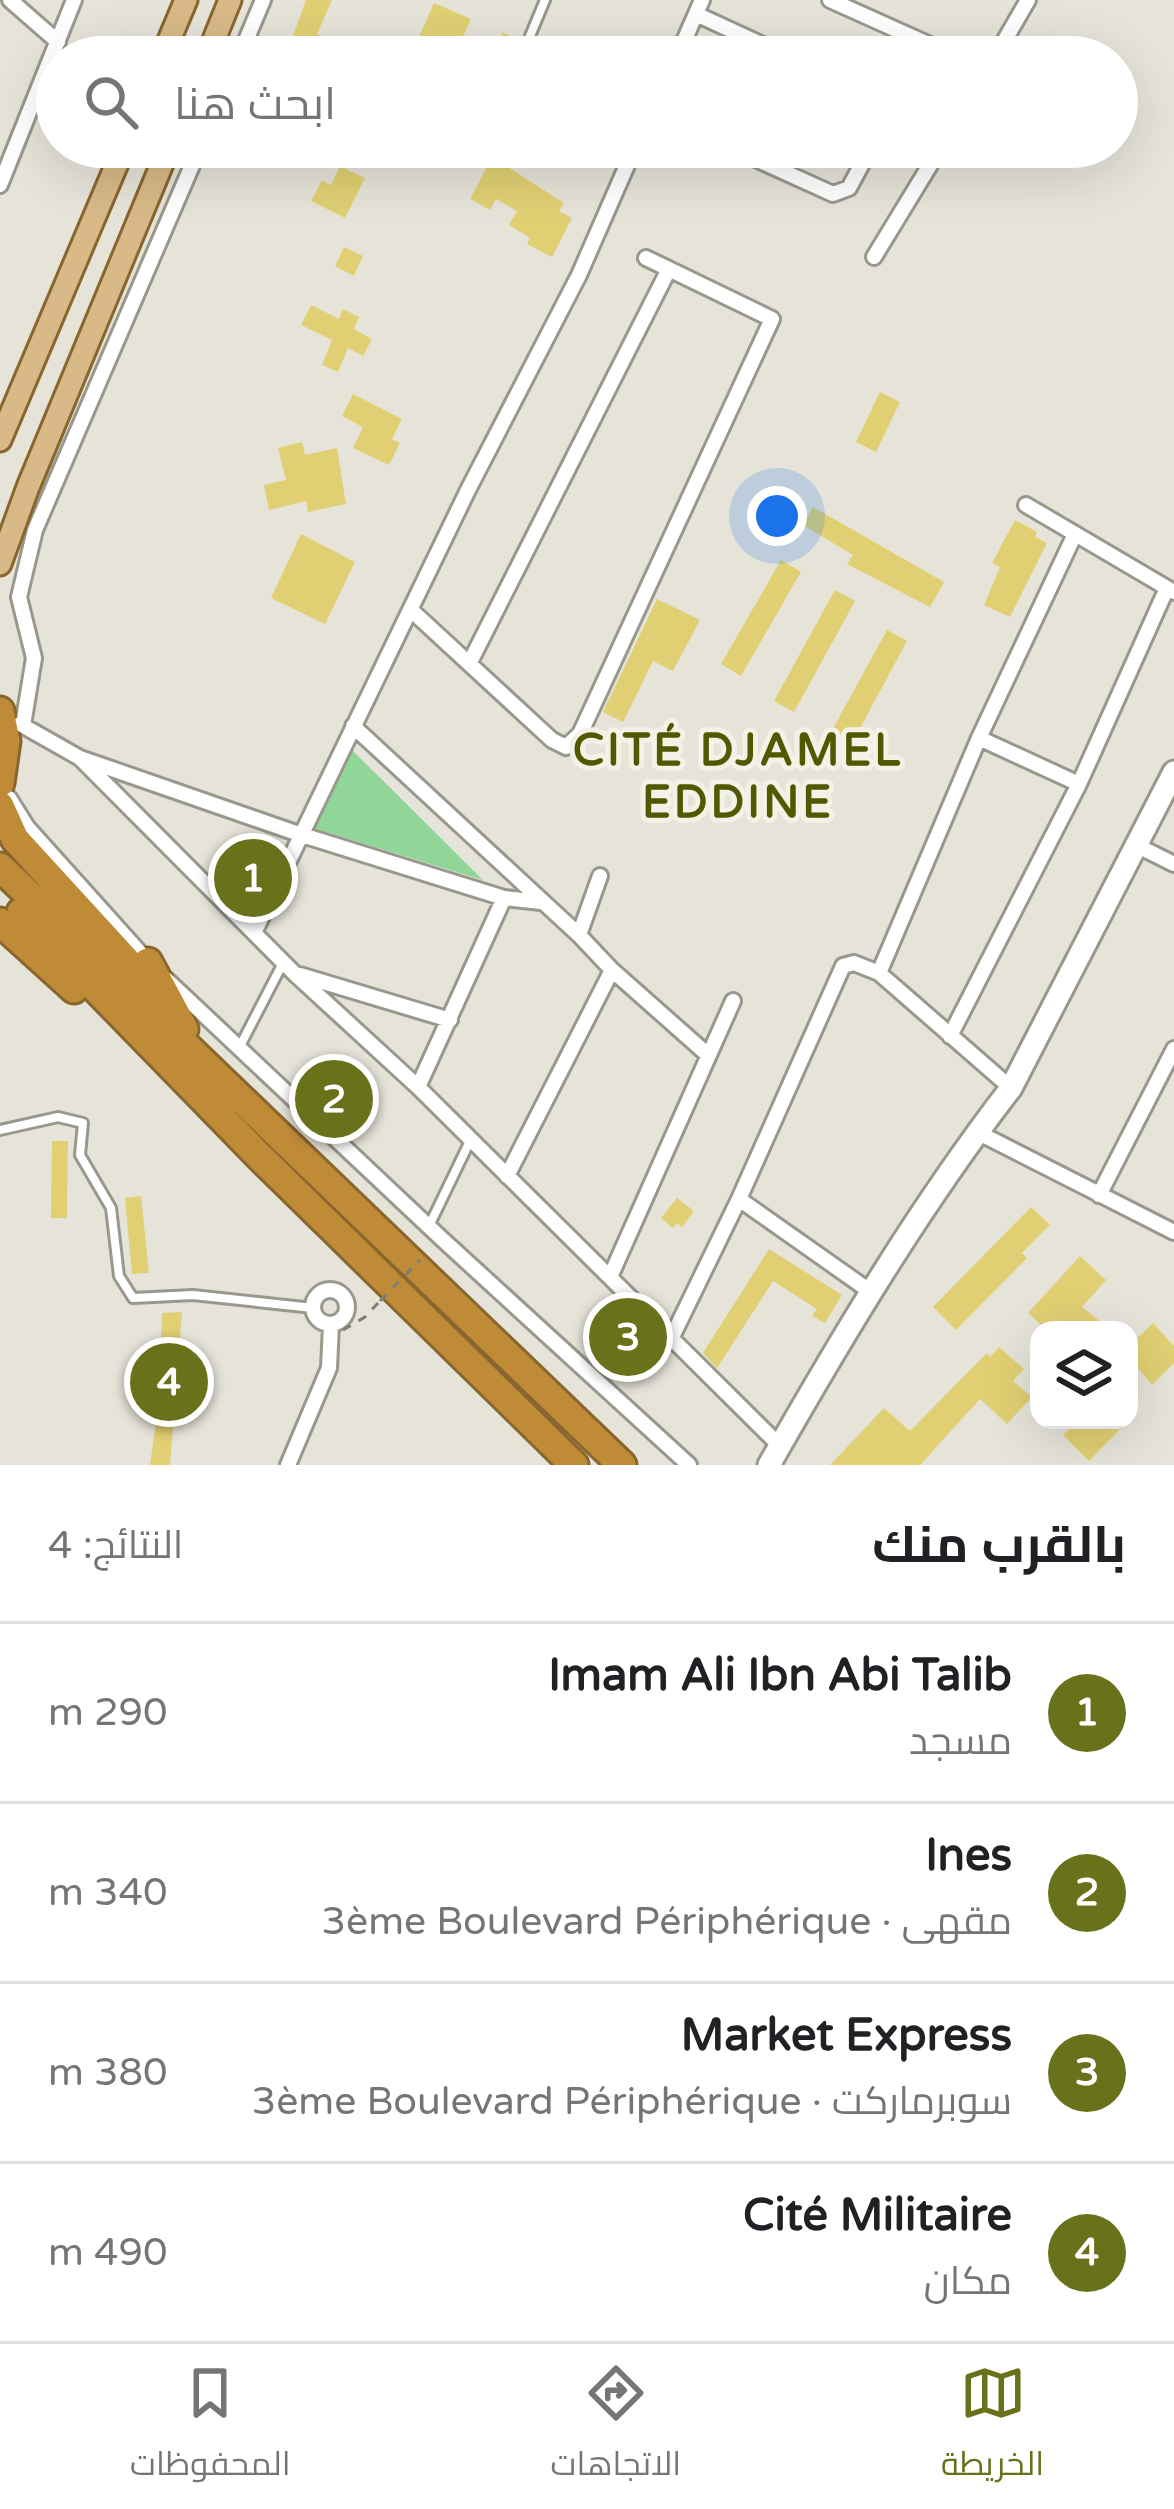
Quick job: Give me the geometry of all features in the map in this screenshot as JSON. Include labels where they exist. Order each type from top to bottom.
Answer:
[{"type":"highway","points":[[0,783],[8,717]]},
{"type":"highway","points":[[0,806],[15,839],[184,1029]]},
{"type":"highway","points":[[0,866],[622,1465]]},
{"type":"highway","points":[[0,891],[260,1157],[574,1465]]},
{"type":"highway","points":[[0,922],[260,1157]]},
{"type":"highway","points":[[148,962],[212,1070]]},
{"type":"main road","points":[[171,36],[186,0]]},
{"type":"main road","points":[[215,36],[230,0]]},
{"type":"main road","points":[[0,440],[115,168]]},
{"type":"main road","points":[[0,564],[24,527],[161,168]]},
{"type":"street","points":[[10,0],[51,36]]},
{"type":"street","points":[[60,36],[74,0]]},
{"type":"street","points":[[247,36],[263,0]]},
{"type":"street","points":[[830,0],[910,36]]},
{"type":"street","points":[[1007,36],[1028,0]]},
{"type":"street","points":[[686,36],[699,7],[751,36]]},
{"type":"street","points":[[0,184],[36,96]]},
{"type":"street","points":[[190,168],[24,527],[20,597],[34,658],[8,717],[80,758],[504,898],[541,902]]},
{"type":"street","points":[[254,933],[299,833],[579,275],[626,168]]},
{"type":"street","points":[[775,168],[833,194],[849,188],[860,168]]},
{"type":"street","points":[[874,257],[928,168]]},
{"type":"street","points":[[411,610],[552,740],[566,747],[580,734],[772,319],[646,258]]},
{"type":"street","points":[[470,662],[669,269]]},
{"type":"street","points":[[950,1036],[1079,784],[1171,590],[1025,505]]},
{"type":"street","points":[[879,974],[979,738],[1076,534]]},
{"type":"street","points":[[352,726],[708,1055]]},
{"type":"street","points":[[979,738],[1079,784]]},
{"type":"street","points":[[80,758],[289,968],[418,1087],[610,1277],[775,1455],[871,1292],[1011,1088],[1174,772]]},
{"type":"street","points":[[0,783],[27,827],[148,962],[689,1465]]},
{"type":"street","points":[[1136,844],[1174,865]]},
{"type":"street","points":[[579,935],[600,877]]},
{"type":"street","points":[[418,1087],[504,898]]},
{"type":"street","points":[[670,1339],[740,1199],[840,970],[854,963],[879,974],[1011,1088]]},
{"type":"street","points":[[289,968],[450,1020]]},
{"type":"street","points":[[507,1176],[612,970]]},
{"type":"street","points":[[610,1277],[734,1001]]},
{"type":"street","points":[[1099,1195],[1174,1049]]},
{"type":"street","points":[[977,1132],[1174,1232]]},
{"type":"street","points":[[740,1199],[871,1292]]},
{"type":"street","points":[[288,1465],[329,1368],[331,1331],[346,1316],[343,1295],[333,1290],[321,1292],[313,1308],[331,1331]]},
{"type":"lane","points":[[530,36],[545,0]]},
{"type":"lane","points":[[240,1046],[289,968]]},
{"type":"lane","points":[[0,1130],[58,1118],[83,1124],[80,1154],[111,1208],[119,1276],[133,1298],[194,1295],[313,1308]]},
{"type":"lane","points":[[428,1226],[470,1141]]},
{"type":"path","points":[[331,1331],[365,1317],[421,1260]]},
{"type":"green space","points":[[349,747],[483,880],[313,828]]},
{"type":"building","points":[[306,0],[332,0],[317,34],[322,36],[293,36]]},
{"type":"building","points":[[434,3],[471,19],[463,36],[419,36]]},
{"type":"building","points":[[339,168],[365,178],[345,218],[311,201],[322,180],[331,185]]},
{"type":"building","points":[[486,168],[509,168],[564,203],[559,211],[572,218],[552,257],[527,244],[530,238],[509,225],[517,211],[496,199],[490,210],[470,199]]},
{"type":"building","points":[[344,247],[363,256],[354,276],[335,266]]},
{"type":"building","points":[[311,305],[339,319],[343,309],[359,317],[354,329],[372,339],[363,356],[348,348],[338,372],[322,365],[332,340],[301,325]]},
{"type":"building","points":[[880,392],[900,402],[876,452],[856,442]]},
{"type":"building","points":[[353,394],[402,419],[392,439],[400,443],[389,465],[353,448],[363,427],[342,416]]},
{"type":"building","points":[[302,442],[305,455],[337,448],[346,504],[308,512],[306,501],[269,510],[264,485],[286,480],[278,448]]},
{"type":"building","points":[[813,507],[944,582],[930,607],[847,564],[853,555],[803,525]]},
{"type":"building","points":[[1015,520],[1047,543],[1010,617],[984,605],[1000,567],[992,563]]},
{"type":"building","points":[[301,534],[355,562],[325,624],[271,598]]},
{"type":"building","points":[[781,560],[801,572],[741,676],[721,664]]},
{"type":"building","points":[[835,590],[855,601],[794,712],[774,701]]},
{"type":"building","points":[[657,599],[700,620],[673,671],[653,661],[623,722],[603,712]]},
{"type":"building","points":[[887,630],[907,641],[851,745],[830,734]]},
{"type":"building","points":[[52,1141],[68,1141],[67,1218],[51,1218]]},
{"type":"building","points":[[141,1196],[149,1273],[132,1274],[125,1198]]},
{"type":"building","points":[[677,1198],[694,1211],[682,1227],[677,1223],[673,1228],[661,1218]]},
{"type":"building","points":[[1031,1207],[1050,1225],[1022,1253],[1027,1258],[956,1330],[933,1307]]},
{"type":"building","points":[[769,1249],[842,1295],[825,1323],[812,1316],[817,1309],[773,1281],[717,1368],[703,1353]]},
{"type":"building","points":[[1080,1256],[1106,1280],[1082,1307],[1100,1321],[1037,1321],[1028,1313]]},
{"type":"building","points":[[182,1312],[170,1465],[150,1465],[159,1399],[162,1313]]},
{"type":"building","points":[[1153,1323],[1174,1346],[1174,1363],[1152,1385],[1138,1369],[1138,1337]]},
{"type":"building","points":[[999,1347],[1024,1369],[1013,1381],[1030,1399],[1007,1424],[980,1399],[920,1465],[830,1465],[884,1408],[910,1431],[987,1353],[990,1357]]},
{"type":"building","points":[[1069,1429],[1120,1429],[1089,1461],[1063,1435]]},
{"type":"place","name":"Imam Ali Ibn Abi Talib","points":[[253,878]]},
{"type":"place","name":"Ines","points":[[334,1099]]},
{"type":"place","name":"Market Express","points":[[628,1337]]},
{"type":"place","name":"Cité Militaire","points":[[169,1382]]},
{"type":"district","name":"CITÉ DJAMEL EDDINE","points":[[738,777]]}]
